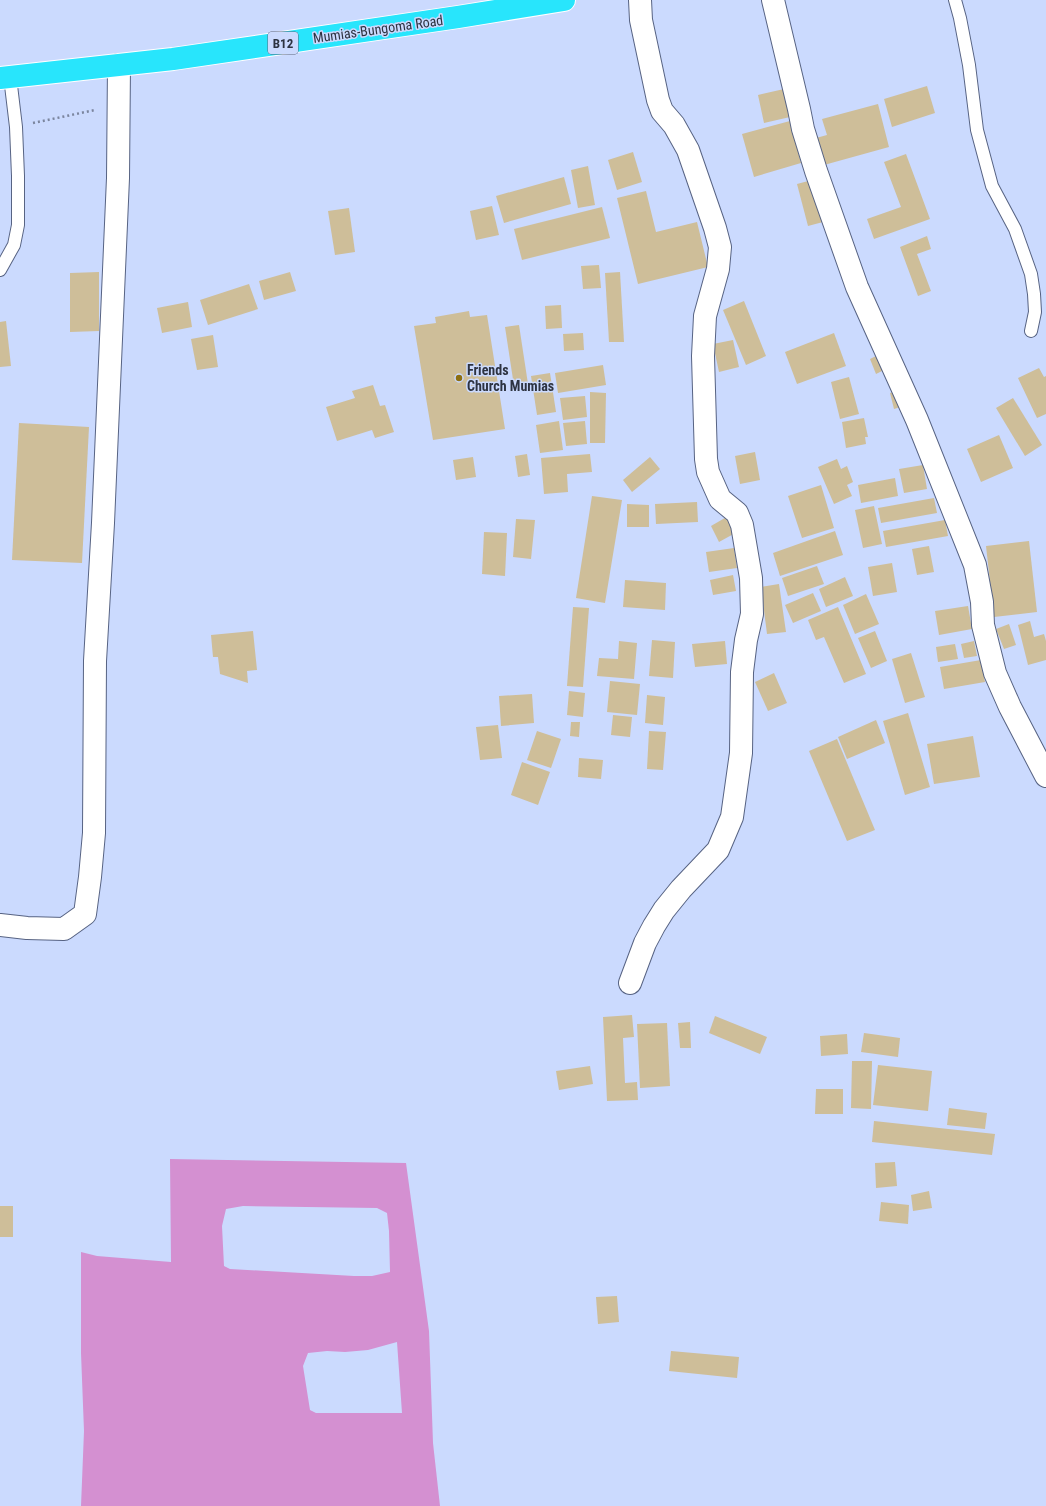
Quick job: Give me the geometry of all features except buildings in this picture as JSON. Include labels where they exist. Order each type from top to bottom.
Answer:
[{"type":"highway","name":"Mumias-Bungoma Road","points":[[5,77],[173,59],[388,28],[564,0]]},
{"type":"street","points":[[630,983],[654,926],[664,910],[681,889],[718,850],[732,816],[741,753],[742,672],[746,640],[752,614],[751,578],[742,525],[737,514],[720,499],[708,472],[706,459],[703,370],[705,316],[718,269],[720,248],[688,150],[674,125],[662,111],[658,100],[641,20],[640,0]]},
{"type":"street","points":[[773,0],[803,129],[816,172],[857,287],[917,420],[976,565],[982,602],[983,625],[995,673],[1010,707],[1046,776]]},
{"type":"street","points":[[0,925],[27,928],[64,929],[85,914],[94,833],[95,661],[113,308],[118,178],[119,65]]},
{"type":"lane","points":[[955,0],[969,65],[977,130],[992,186],[1015,229],[1031,274],[1035,312],[1031,331]]},
{"type":"lane","points":[[0,270],[14,245],[18,225],[16,126],[5,77]]},
{"type":"path","points":[[16,126],[119,104]]},
{"type":"shaded area","points":[[170,1159],[406,1163],[429,1331],[433,1443],[440,1506],[81,1506],[84,1431],[81,1353],[81,1252],[97,1256],[171,1262]],"holes":[[[243,1206],[377,1208],[387,1213],[390,1272],[372,1276],[354,1276],[230,1269],[224,1266],[222,1226],[226,1209]],[[397,1342],[402,1413],[316,1413],[310,1410],[303,1366],[308,1353],[368,1350]]]},
{"type":"place","name":"Friends Church Mumias","points":[[459,378]]}]
